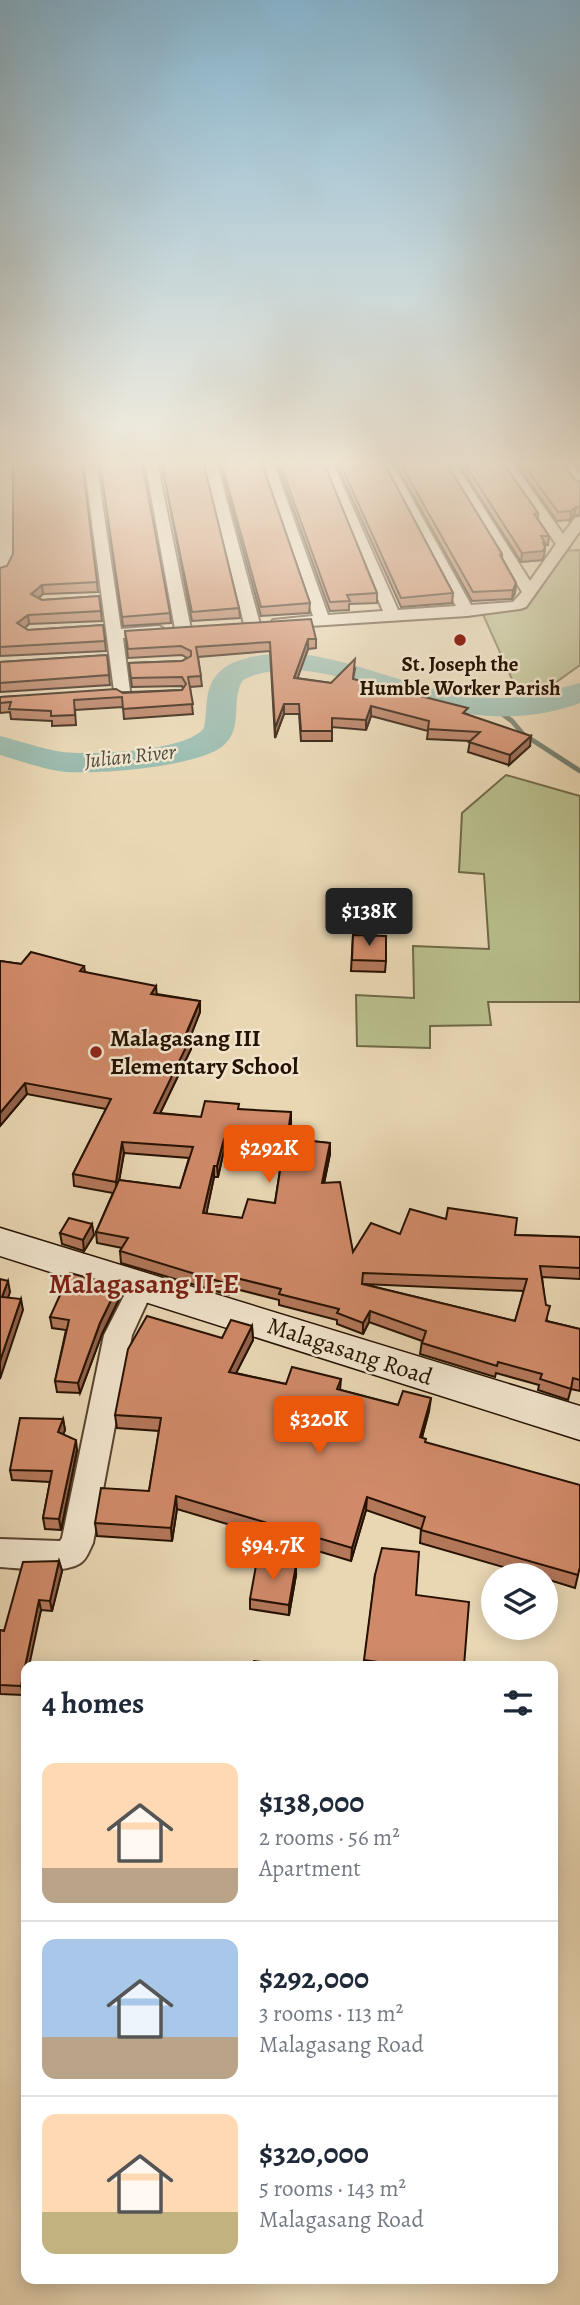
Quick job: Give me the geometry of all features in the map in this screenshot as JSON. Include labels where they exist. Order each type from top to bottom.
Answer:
[{"type":"main road","name":"Malagasang Road","points":[[0,1242],[580,1423]]},
{"type":"street","points":[[100,569],[102,599],[118,662],[122,693]]},
{"type":"street","points":[[110,630],[190,628],[174,569]]},
{"type":"street","points":[[233,569],[245,625],[515,606],[521,604],[546,569]]},
{"type":"street","points":[[304,569],[322,620]]},
{"type":"street","points":[[372,569],[393,616]]},
{"type":"street","points":[[444,569],[467,611]]},
{"type":"street","points":[[515,569],[530,592]]},
{"type":"street","points":[[0,1553],[60,1555],[70,1553],[77,1543],[118,1335],[142,1285]]},
{"type":"green space","points":[[546,569],[580,569],[580,665],[541,693],[519,695],[481,610],[516,607]]},
{"type":"green space","points":[[506,775],[580,796],[580,1002],[488,1002],[491,1025],[430,1026],[430,1048],[357,1046],[356,995],[414,998],[413,946],[489,949],[484,874],[459,872],[462,813]]},
{"type":"building","points":[[0,569],[95,569],[97,582],[42,585],[31,594],[42,600],[99,596],[101,611],[28,615],[17,623],[28,630],[103,625],[105,641],[0,647]]},
{"type":"building","points":[[115,569],[162,569],[170,613],[122,617]]},
{"type":"building","points":[[183,569],[229,569],[239,608],[192,612]]},
{"type":"building","points":[[250,569],[298,569],[310,603],[261,607]]},
{"type":"building","points":[[318,569],[367,569],[377,593],[347,595],[350,601],[330,602]]},
{"type":"building","points":[[388,569],[440,569],[453,593],[401,598]]},
{"type":"building","points":[[460,569],[508,569],[516,583],[513,590],[473,592]]},
{"type":"building","points":[[311,619],[316,639],[308,639],[294,678],[331,683],[355,659],[353,679],[468,708],[463,713],[531,736],[510,755],[469,742],[480,732],[428,729],[429,721],[371,706],[366,720],[332,718],[332,731],[301,731],[299,704],[284,704],[275,728],[270,642],[196,647],[201,676],[188,677],[193,704],[123,709],[122,697],[74,700],[75,715],[51,716],[51,711],[9,709],[11,702],[0,703],[0,697],[116,689],[123,693],[182,690],[186,684],[182,677],[131,678],[129,663],[182,661],[191,656],[191,651],[181,646],[128,649],[125,631]]},
{"type":"building","points":[[107,655],[109,675],[0,683],[0,662]]},
{"type":"building","points":[[353,935],[386,936],[386,961],[352,960]]},
{"type":"building","points":[[31,952],[84,966],[80,971],[156,986],[151,994],[200,1001],[185,1036],[191,1037],[154,1113],[201,1117],[205,1101],[239,1104],[238,1109],[291,1112],[288,1133],[233,1130],[231,1139],[224,1139],[217,1166],[214,1166],[203,1213],[242,1218],[248,1199],[275,1203],[285,1138],[330,1143],[322,1183],[340,1182],[353,1252],[371,1223],[400,1234],[410,1209],[446,1219],[448,1208],[517,1218],[515,1235],[580,1237],[580,1268],[540,1266],[546,1305],[550,1306],[546,1321],[580,1329],[580,1380],[573,1378],[571,1389],[540,1379],[542,1374],[498,1362],[497,1366],[422,1343],[426,1331],[370,1311],[363,1323],[337,1313],[339,1309],[279,1294],[281,1289],[232,1277],[228,1284],[120,1251],[128,1238],[96,1232],[119,1180],[180,1188],[193,1147],[122,1142],[116,1182],[73,1174],[111,1099],[25,1083],[0,1113],[0,961],[21,964]],"holes":[[[363,1273],[527,1279],[515,1321],[362,1284]]]},
{"type":"building","points":[[69,1218],[92,1224],[83,1240],[60,1233]]},
{"type":"building","points":[[70,1273],[118,1286],[100,1323],[78,1383],[55,1381],[69,1320],[50,1317]]},
{"type":"building","points":[[0,1279],[8,1281],[2,1297],[21,1299],[0,1361]]},
{"type":"building","points":[[147,1316],[222,1338],[231,1320],[252,1326],[229,1372],[286,1384],[292,1367],[341,1379],[337,1389],[398,1405],[403,1391],[431,1398],[420,1437],[426,1439],[425,1442],[580,1485],[578,1575],[558,1569],[558,1563],[536,1563],[421,1530],[425,1517],[367,1497],[352,1548],[176,1496],[171,1528],[95,1523],[101,1488],[149,1491],[161,1418],[115,1415],[128,1349]]},
{"type":"building","points":[[20,1418],[63,1419],[58,1432],[76,1440],[59,1519],[43,1518],[52,1471],[10,1470]]},
{"type":"building","points":[[382,1548],[419,1552],[416,1595],[469,1602],[464,1661],[364,1660],[375,1575]]},
{"type":"building","points":[[257,1560],[296,1565],[289,1605],[250,1599]]},
{"type":"building","points":[[59,1561],[50,1601],[39,1600],[26,1661],[21,1661],[21,1686],[0,1685],[0,1630],[4,1631],[23,1562]]},
{"type":"waterway","name":"Julian River","points":[[0,745],[67,762],[120,760],[186,750],[213,738],[222,717],[226,683],[233,674],[246,667],[268,663],[290,662],[334,667],[438,699],[472,706],[529,706],[580,692]]},
{"type":"waterway","points":[[490,705],[512,721],[523,734],[580,771]]},
{"type":"place","name":"St. Joseph the Humble Worker Parish","points":[[460,640]]},
{"type":"place","name":"Malagasang III Elementary School","points":[[96,1052]]},
{"type":"district","name":"Malagasang II-E","points":[[144,1284]]}]
